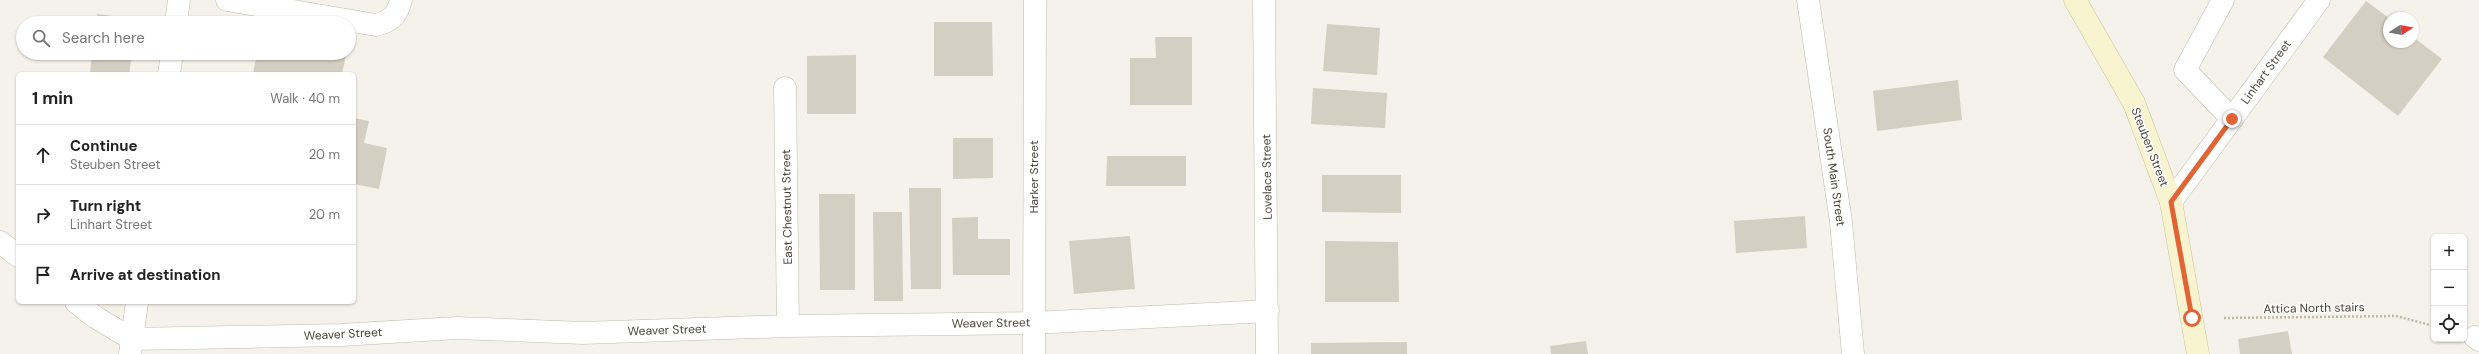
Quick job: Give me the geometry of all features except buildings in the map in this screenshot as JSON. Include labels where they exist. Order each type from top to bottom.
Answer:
[{"type":"street","points":[[177,16],[179,0]]},
{"type":"street","points":[[227,0],[315,16]]},
{"type":"street","points":[[356,23],[376,25],[390,22],[398,11],[401,0]]},
{"type":"street","name":"Harker Street","points":[[1034,354],[1035,0]]},
{"type":"street","name":"Lovelace Street","points":[[1264,0],[1268,311],[1267,354]]},
{"type":"street","name":"South Main Street","points":[[1808,0],[1841,222],[1853,354]]},
{"type":"street","name":"Steuben Street","points":[[2075,0],[2134,103],[2171,202],[2198,354]]},
{"type":"street","points":[[2223,0],[2185,70],[2232,119]]},
{"type":"street","name":"Linhart Street","points":[[2171,202],[2319,0]]},
{"type":"street","points":[[169,72],[171,60]]},
{"type":"street","name":"East Chestnut Street","points":[[785,88],[788,326]]},
{"type":"street","points":[[0,242],[16,254]]},
{"type":"street","points":[[79,304],[131,346]]},
{"type":"street","points":[[131,346],[137,304]]},
{"type":"street","name":"Weaver Street","points":[[131,346],[457,328],[583,333],[788,326],[1033,323],[1268,311]]},
{"type":"path","name":"Attica North stairs","points":[[2192,318],[2396,316],[2431,325]]},
{"type":"route","points":[[2192,318],[2171,202],[2232,119]]}]
